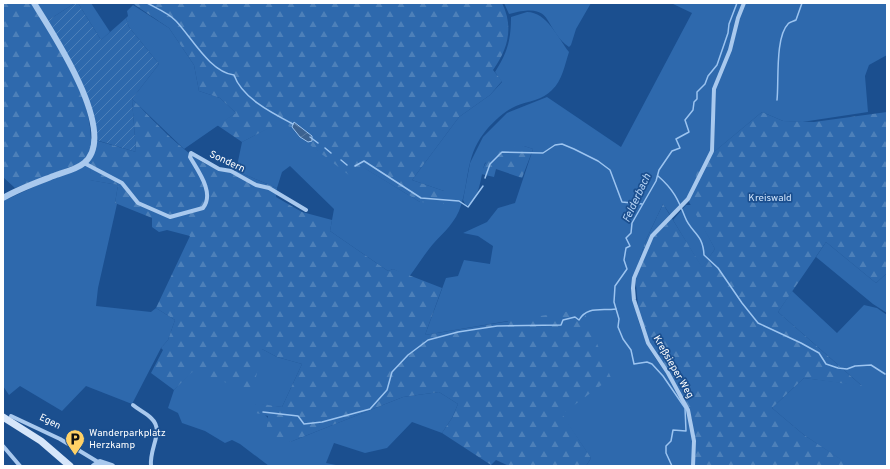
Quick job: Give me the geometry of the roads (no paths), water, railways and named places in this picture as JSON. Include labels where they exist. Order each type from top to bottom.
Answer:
[{"type":"main road","points":[[3,417],[41,442],[70,466]]},
{"type":"street","points":[[3,198],[84,163],[94,149],[91,113],[86,100],[59,44],[34,3]]},
{"type":"street","name":"Kreßsieper Weg","points":[[693,466],[694,441],[688,410],[668,373],[648,343],[634,300],[634,278],[652,236],[688,199],[708,160],[713,144],[716,84],[730,50],[738,18],[744,3]]},
{"type":"street","name":"Sondern","points":[[84,163],[122,183],[138,203],[170,217],[203,208],[208,200],[206,187],[190,157],[190,153],[220,169],[231,171],[256,185],[269,188],[306,210]]},
{"type":"street","points":[[133,405],[150,417],[158,427],[158,432],[151,451],[151,466]]},
{"type":"street","name":"Egen","points":[[11,416],[60,439],[96,464],[112,466]]},
{"type":"street","points":[[3,446],[20,466]]},
{"type":"water","points":[[294,122],[312,136],[312,141],[308,142],[300,137],[292,127]]},
{"type":"waterway","points":[[147,3],[173,18],[209,61],[225,73],[234,75],[238,83],[251,98],[267,110],[293,124]]},
{"type":"waterway","name":"Felderbach","points":[[672,466],[666,453],[666,446],[671,441],[673,430],[686,431],[685,408],[663,376],[652,364],[647,362],[634,364],[631,350],[623,339],[618,327],[619,319],[614,302],[615,286],[627,269],[624,260],[626,248],[630,246],[626,238],[631,233],[632,223],[656,181],[659,170],[672,151],[680,148],[676,139],[689,132],[685,120],[693,110],[694,102],[697,99],[697,92],[705,84],[708,76],[717,65],[737,3]]},
{"type":"waterway","points":[[777,100],[778,60],[781,39],[784,30],[789,23],[796,20],[802,3]]},
{"type":"waterway","points":[[310,137],[318,143]]},
{"type":"waterway","points":[[485,178],[490,164],[502,152],[543,153],[555,145],[562,144],[598,161],[610,170],[622,202],[642,204]]},
{"type":"waterway","points":[[325,148],[331,153]]},
{"type":"waterway","points":[[341,160],[347,165]]},
{"type":"waterway","points":[[355,166],[364,161],[421,198],[459,201],[468,207],[483,186]]},
{"type":"waterway","points":[[658,176],[668,185],[680,205],[687,222],[701,242],[704,255],[718,268],[758,323],[819,353],[826,364],[847,369],[855,366],[871,365],[885,374]]},
{"type":"waterway","points":[[263,412],[298,416],[304,424],[322,422],[370,409],[387,390],[392,372],[408,355],[428,340],[458,332],[497,326],[561,325],[563,320],[575,317],[579,320],[590,311],[616,309]]},
{"type":"place","name":"Wanderparkplatz Herzkamp","points":[[75,456]]},
{"type":"park label","name":"Kreiswald","points":[[770,198]]}]
